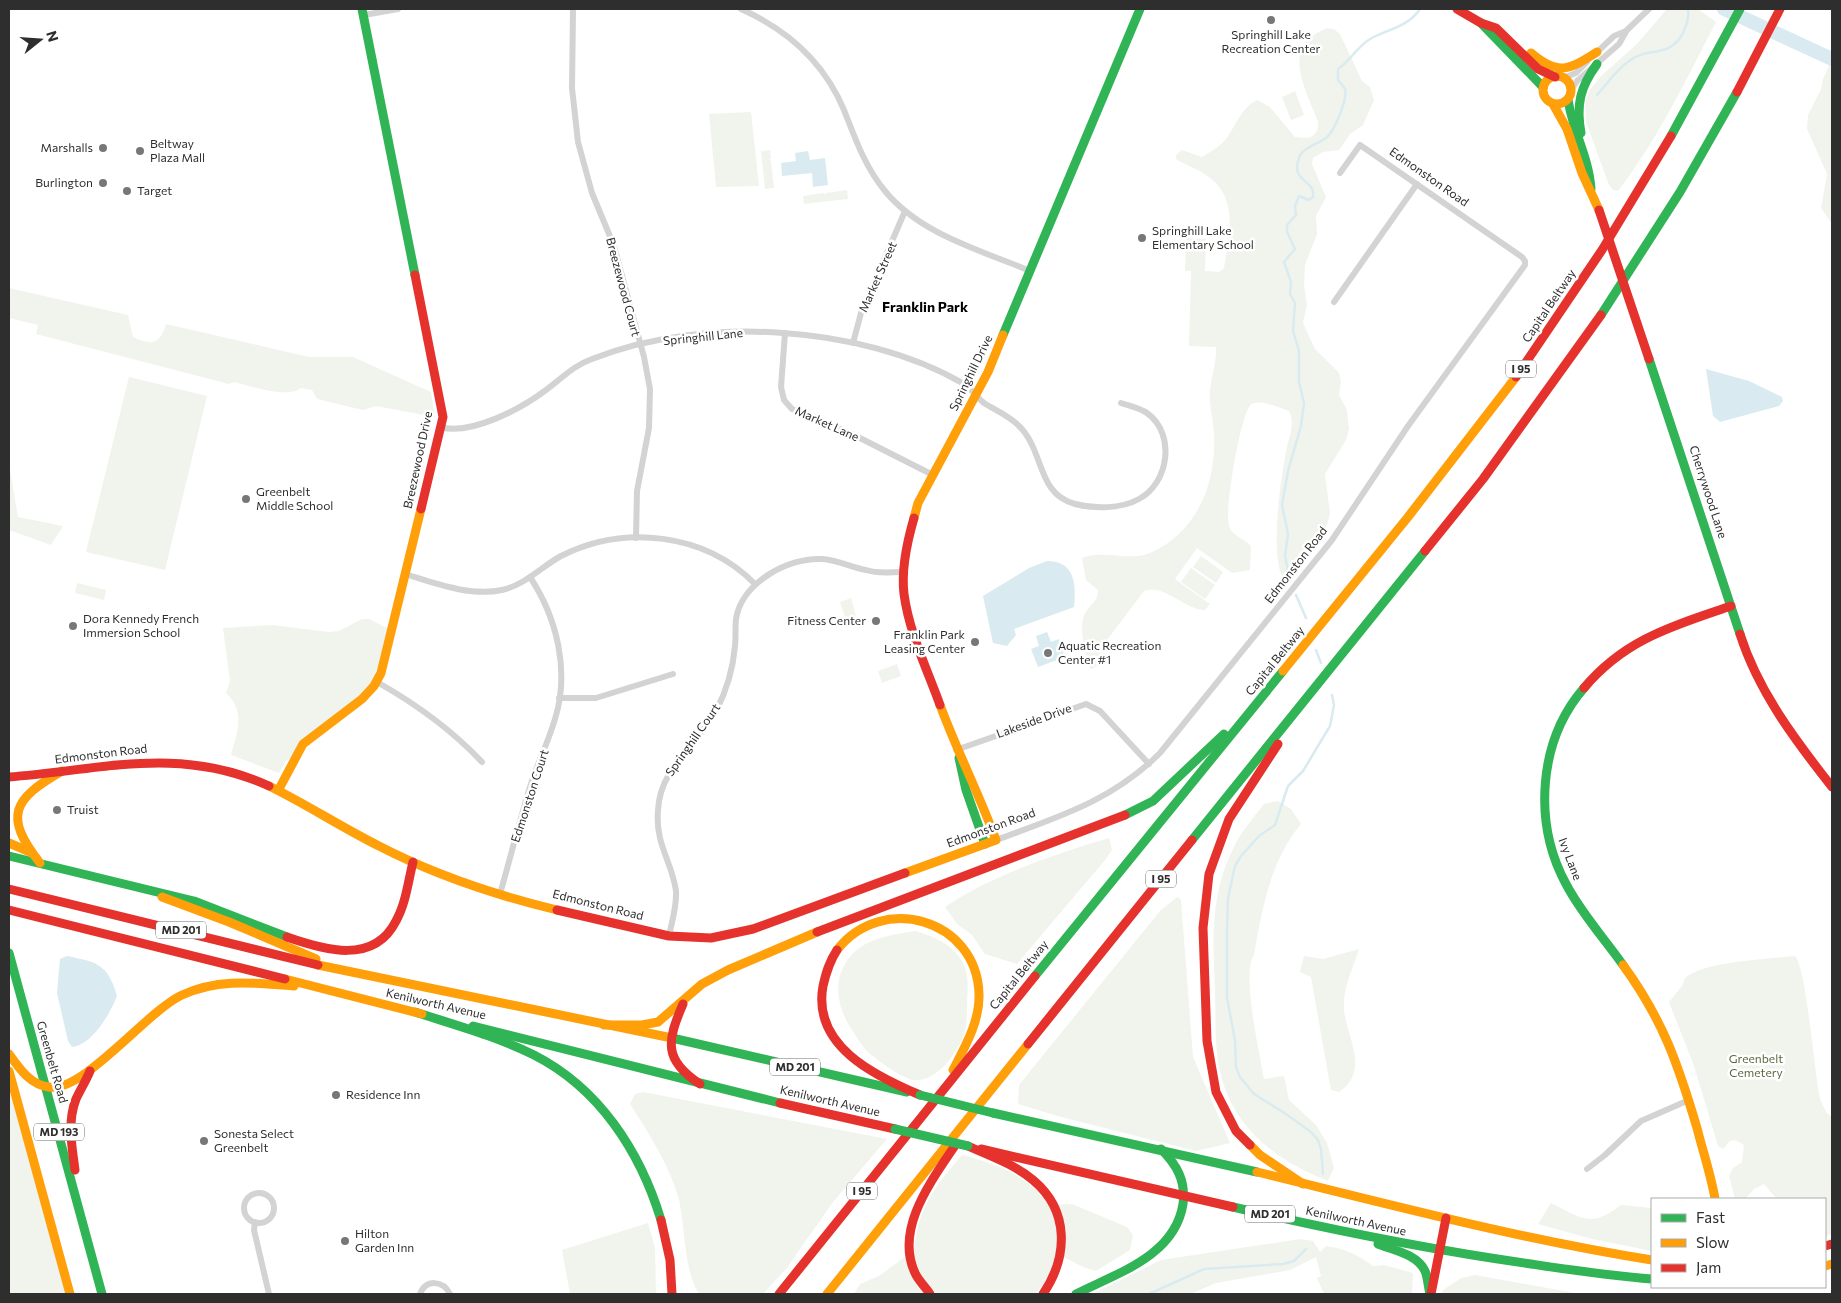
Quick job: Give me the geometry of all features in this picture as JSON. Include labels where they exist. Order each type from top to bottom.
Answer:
[{"type":"main road","name":"Springhill Drive","points":[[985,844],[966,790],[957,751],[910,624],[903,572],[906,547],[911,524],[933,475],[988,372],[1140,9]]},
{"type":"main road","points":[[1456,9],[1481,23],[1496,28],[1538,69],[1569,83],[1571,90],[1568,99],[1560,104],[1554,104],[1545,98],[1543,87],[1526,67],[1491,38],[1481,23]]},
{"type":"main road","name":"Capital Beltway","points":[[779,1294],[944,1087],[1273,684],[1454,458],[1539,345],[1613,233],[1647,177],[1740,9]]},
{"type":"main road","name":"I 95","points":[[826,1294],[1483,479],[1567,366],[1626,279],[1677,195],[1718,126],[1780,9]]},
{"type":"main road","name":"Breezewood Drive","points":[[279,788],[303,744],[362,699],[377,682],[442,417],[363,12]]},
{"type":"main road","points":[[1511,43],[1525,48],[1546,66],[1559,70],[1572,68],[1597,52]]},
{"type":"main road","points":[[1584,151],[1576,105],[1583,83],[1597,64]]},
{"type":"main road","points":[[1543,87],[1547,80],[1559,77]]},
{"type":"main road","name":"Cherrywood Lane","points":[[1568,99],[1571,121],[1592,171],[1591,189]]},
{"type":"main road","name":"Cherrywood Lane","points":[[1554,104],[1566,124],[1583,175],[1591,189],[1742,640],[1763,689],[1790,733],[1832,787]]},
{"type":"main road","name":"Ivy Lane","points":[[1717,1198],[1674,1053],[1650,1006],[1620,960],[1575,900],[1560,874],[1551,850],[1545,821],[1544,783],[1552,743],[1565,714],[1582,689],[1609,661],[1623,650],[1647,638],[1731,606]]},
{"type":"main road","points":[[1303,1184],[1273,1165],[1249,1144],[1229,1120],[1216,1092],[1207,1041],[1203,910],[1214,856],[1229,819],[1324,677]]},
{"type":"main road","points":[[604,1025],[642,1025],[658,1022],[712,977],[805,937],[1091,831],[1136,810],[1153,801],[1181,778],[1273,684]]},
{"type":"main road","name":"Springhill Drive","points":[[957,751],[976,787],[996,840]]},
{"type":"main road","name":"Edmonston Road","points":[[9,777],[144,761],[179,762],[227,770],[279,788],[372,842],[412,862],[500,894],[669,936],[695,940],[726,937],[996,840]]},
{"type":"main road","points":[[41,864],[30,852],[18,830],[19,804],[34,787],[62,771]]},
{"type":"main road","points":[[9,843],[30,852]]},
{"type":"main road","points":[[9,856],[143,890],[173,895],[212,907],[305,943],[335,950],[356,951],[378,943],[392,929],[400,912],[412,862]]},
{"type":"main road","name":"Kenilworth Avenue","points":[[9,889],[353,973],[670,1038],[993,1113],[1160,1149],[1446,1218],[1608,1253],[1651,1260]]},
{"type":"main road","points":[[143,890],[229,922],[283,947],[353,973]]},
{"type":"main road","name":"Kenilworth Avenue","points":[[9,910],[218,961],[700,1084],[1356,1235],[1440,1251],[1612,1276],[1651,1279]]},
{"type":"main road","points":[[920,1095],[880,1079],[861,1067],[834,1038],[826,1025],[822,994],[828,964],[846,939],[872,923],[900,918],[929,923],[944,930],[956,940],[973,965],[979,994],[977,1014],[970,1036],[944,1087]]},
{"type":"main road","name":"Greenbelt Road","points":[[9,952],[102,1294]]},
{"type":"main road","points":[[9,1054],[22,1073],[32,1081],[46,1087],[57,1088],[69,1084],[90,1070],[149,1015],[186,994],[206,987],[245,981],[318,988]]},
{"type":"main road","points":[[686,998],[670,1038],[671,1055],[678,1069],[700,1084]]},
{"type":"main road","points":[[416,1012],[530,1054],[568,1077],[602,1108],[629,1144],[650,1184],[665,1234],[672,1294]]},
{"type":"main road","points":[[79,1204],[70,1132],[76,1100],[90,1070]]},
{"type":"main road","name":"MD 193","points":[[9,1071],[70,1294]]},
{"type":"main road","points":[[930,1294],[916,1275],[912,1260],[909,1244],[910,1228],[914,1213],[927,1187],[998,1082]]},
{"type":"main road","points":[[968,1146],[1018,1170],[1034,1181],[1047,1194],[1056,1207],[1062,1228],[1061,1262],[1054,1278],[1043,1294]]},
{"type":"main road","points":[[1076,1294],[1148,1255],[1167,1241],[1180,1218],[1184,1194],[1180,1172],[1176,1165],[1160,1149]]},
{"type":"main road","points":[[1430,1294],[1446,1218]]},
{"type":"main road","points":[[1356,1235],[1419,1262],[1426,1272],[1430,1294]]},
{"type":"street","points":[[363,12],[398,9]]},
{"type":"street","name":"Breezewood Court","points":[[573,9],[572,88],[578,142],[592,193],[614,246],[639,346],[647,370],[650,408],[649,428],[637,491],[636,538]]},
{"type":"street","points":[[741,9],[781,31],[810,55],[835,91],[872,174],[885,192],[905,211],[945,236],[1030,271]]},
{"type":"street","points":[[1571,90],[1577,81],[1619,44],[1627,30],[1649,9]]},
{"type":"street","points":[[1559,77],[1576,72],[1614,36],[1627,30]]},
{"type":"street","name":"Edmonston Road","points":[[996,840],[1096,801],[1127,782],[1149,764],[1170,742],[1332,540],[1408,426],[1525,265],[1522,257],[1360,145],[1340,173]]},
{"type":"street","points":[[1334,302],[1417,184]]},
{"type":"street","name":"Market Street","points":[[853,343],[862,313],[905,211]]},
{"type":"street","name":"Springhill Lane","points":[[440,427],[457,429],[498,417],[539,395],[586,361],[639,346],[705,334],[784,333],[853,343],[893,354],[966,385],[982,402],[1018,425],[1028,436],[1036,450],[1046,483],[1056,494],[1071,502],[1093,506],[1123,505],[1140,498],[1156,483],[1165,464],[1165,444],[1157,424],[1146,413],[1121,403]]},
{"type":"street","name":"Market Lane","points":[[784,333],[781,386],[784,400],[792,409],[852,434],[933,475]]},
{"type":"street","points":[[405,574],[487,592],[508,589],[572,551],[602,542],[636,538],[670,540],[702,549],[735,566],[755,584]]},
{"type":"street","name":"Springhill Court","points":[[669,936],[675,908],[676,891],[660,842],[657,816],[659,799],[675,763],[706,726],[720,704],[732,668],[737,614],[744,598],[755,584],[791,564],[814,559],[834,561],[866,571],[903,572]]},
{"type":"street","name":"Edmonston Court","points":[[500,894],[530,786],[556,717],[559,698],[561,668],[556,634],[546,604],[530,577]]},
{"type":"street","points":[[559,698],[596,698],[673,674]]},
{"type":"street","points":[[377,682],[427,713],[459,739],[482,762]]},
{"type":"street","name":"Lakeside Drive","points":[[957,751],[1086,704],[1100,711],[1149,764]]},
{"type":"street","points":[[1587,1169],[1641,1121],[1689,1100]]},
{"type":"street","points":[[263,1194],[271,1198],[274,1210],[267,1221],[255,1222],[248,1218],[244,1204],[249,1196],[263,1194]]},
{"type":"street","points":[[255,1222],[254,1230],[269,1294]]},
{"type":"street","points":[[420,1294],[424,1287],[435,1283],[444,1286],[450,1294]]},
{"type":"green space","points":[[1667,9],[1698,9],[1716,22],[1671,109],[1646,151],[1618,191],[1613,190],[1609,185],[1586,122],[1585,104],[1589,91],[1601,76],[1637,44]]},
{"type":"green space","points":[[1327,28],[1334,29],[1340,34],[1362,81],[1370,87],[1374,100],[1363,125],[1350,134],[1339,150],[1323,152],[1313,158],[1312,164],[1326,197],[1316,216],[1317,234],[1305,265],[1304,285],[1307,305],[1303,323],[1315,349],[1339,373],[1341,382],[1339,395],[1347,410],[1349,429],[1346,440],[1325,474],[1330,513],[1328,522],[1319,539],[1288,580],[1284,579],[1277,555],[1277,537],[1279,498],[1292,421],[1289,411],[1270,404],[1252,404],[1243,423],[1234,462],[1228,517],[1229,526],[1233,533],[1251,546],[1250,570],[1232,573],[1197,548],[1175,579],[1210,604],[1205,610],[1197,609],[1160,591],[1144,591],[1101,648],[1099,664],[1092,669],[1089,667],[1082,625],[1084,615],[1096,598],[1098,590],[1086,580],[1082,558],[1099,555],[1142,555],[1150,553],[1166,544],[1180,533],[1200,506],[1207,490],[1214,455],[1210,392],[1216,347],[1189,346],[1191,271],[1185,271],[1186,238],[1206,239],[1205,271],[1219,272],[1224,268],[1230,220],[1225,197],[1219,187],[1206,175],[1176,159],[1176,155],[1182,150],[1202,157],[1220,145],[1229,135],[1247,107],[1257,100],[1270,107],[1295,137],[1304,138],[1315,134],[1318,122],[1300,73],[1300,53],[1304,44],[1309,39]]},
{"type":"green space","points":[[1832,59],[1832,224],[1821,208],[1827,174],[1807,129],[1808,115],[1821,89],[1823,79]]},
{"type":"green space","points":[[1295,91],[1304,115],[1291,120],[1282,97]]},
{"type":"green space","points":[[751,112],[759,186],[716,187],[709,114]]},
{"type":"green space","points":[[770,150],[771,159],[769,159],[771,161],[774,188],[765,189],[761,151]]},
{"type":"green space","points":[[847,190],[848,199],[804,204],[803,196],[823,193],[825,195],[826,193]]},
{"type":"green space","points":[[9,288],[128,315],[133,337],[146,342],[158,339],[164,331],[166,324],[309,357],[353,357],[431,392],[435,417],[376,406],[363,410],[317,399],[312,390],[301,388],[295,391],[279,392],[234,382],[229,384],[36,334],[38,325],[9,318]]},
{"type":"green space","points":[[129,377],[207,396],[165,570],[86,552]]},
{"type":"green space","points":[[9,464],[18,517],[63,526],[51,545],[9,530]]},
{"type":"green space","points":[[1201,556],[1223,572],[1216,583],[1193,567]]},
{"type":"green space","points":[[1191,568],[1215,585],[1205,599],[1181,582]]},
{"type":"green space","points":[[77,583],[106,590],[104,600],[75,593]]},
{"type":"green space","points":[[851,598],[858,624],[848,626],[840,602]]},
{"type":"green space","points":[[362,619],[369,619],[392,631],[377,682],[295,756],[286,761],[279,773],[231,755],[237,730],[238,715],[236,707],[226,693],[230,681],[223,628],[272,625],[329,632],[339,631]]},
{"type":"green space","points":[[897,664],[901,676],[882,683],[878,671]]},
{"type":"green space","points":[[1278,801],[1291,809],[1301,824],[1290,838],[1269,886],[1251,965],[1250,996],[1264,1079],[1284,1076],[1289,1100],[1316,1125],[1327,1143],[1334,1168],[1328,1181],[1292,1164],[1261,1142],[1248,1128],[1237,1113],[1228,1095],[1221,1076],[1217,1056],[1214,934],[1217,897],[1221,879],[1237,841],[1246,827],[1264,804]]},
{"type":"green space","points":[[1109,838],[1112,850],[1105,860],[1017,964],[985,954],[971,934],[957,924],[945,907],[962,896],[1002,876]]},
{"type":"green space","points":[[1177,897],[1181,900],[1193,1057],[1230,1143],[1196,1151],[1061,1117],[1018,1104],[1019,1085],[1160,911]]},
{"type":"green space","points":[[915,931],[935,938],[947,945],[958,955],[964,966],[968,986],[967,1018],[964,1035],[944,1066],[930,1077],[921,1080],[913,1080],[902,1076],[865,1049],[845,1017],[841,1007],[838,986],[844,966],[858,949],[878,939]]},
{"type":"green space","points":[[1359,949],[1348,981],[1344,1001],[1344,1013],[1354,1049],[1354,1072],[1349,1082],[1339,1092],[1331,1090],[1311,977],[1300,972],[1304,956],[1323,959]]},
{"type":"green space","name":"Greenbelt Cemetery","points":[[1795,956],[1799,964],[1803,979],[1820,1099],[1826,1112],[1832,1117],[1832,1234],[1826,1236],[1826,1198],[1776,1198],[1764,1184],[1754,1189],[1746,1198],[1735,1198],[1729,1176],[1733,1168],[1742,1162],[1744,1145],[1735,1140],[1730,1141],[1723,1149],[1718,1146],[1694,1066],[1669,1002],[1682,986],[1685,978],[1694,972],[1721,964]]},
{"type":"green space","points":[[9,1082],[66,1294],[9,1294]]},
{"type":"green space","points":[[643,1092],[887,1139],[833,1202],[786,1269],[763,1294],[699,1294],[687,1261],[681,1212],[675,1188],[658,1150],[630,1104],[635,1094]]},
{"type":"green space","points":[[962,1155],[988,1162],[1021,1178],[1050,1205],[1072,1204],[1127,1227],[1133,1235],[1130,1250],[1096,1271],[1083,1267],[1058,1254],[1045,1282],[1035,1294],[854,1294],[860,1284],[879,1276],[914,1250],[919,1222],[929,1198]]},
{"type":"green space","points":[[1551,1203],[1586,1219],[1602,1217],[1621,1205],[1651,1208],[1651,1251],[1592,1239],[1538,1224]]},
{"type":"green space","points":[[648,1223],[655,1248],[656,1294],[570,1294],[562,1250]]},
{"type":"green space","points":[[1301,1239],[1313,1241],[1320,1252],[1326,1246],[1333,1247],[1362,1258],[1373,1266],[1384,1265],[1413,1273],[1412,1294],[1324,1294],[1317,1278],[1321,1276],[1316,1257],[1290,1270],[1216,1283],[1190,1294],[1092,1294],[1161,1260]]},
{"type":"green space","points":[[1475,1275],[1575,1293],[1595,1294],[1442,1294],[1443,1290],[1461,1278]]},
{"type":"shaded area","points":[[808,151],[810,160],[825,158],[828,185],[813,187],[812,173],[782,176],[781,163],[796,161],[795,153]]},
{"type":"shaded area","points":[[1706,369],[1749,381],[1782,397],[1783,401],[1779,406],[1720,422],[1713,416]]},
{"type":"shaded area","points":[[1047,561],[1057,562],[1069,570],[1074,583],[1074,607],[1014,629],[1016,635],[1007,646],[993,643],[983,596],[1029,568]]},
{"type":"shaded area","name":"Aquatic Recreation Center #1","points":[[1047,632],[1051,642],[1059,639],[1065,657],[1038,667],[1031,649],[1039,646],[1036,636]]},
{"type":"shaded area","points":[[67,956],[86,960],[100,966],[110,977],[117,996],[105,1020],[93,1035],[79,1045],[72,1047],[68,1041],[57,993],[60,959]]},
{"type":"waterway","points":[[1289,575],[1285,556],[1288,534],[1282,505],[1288,471],[1301,426],[1304,403],[1299,382],[1299,351],[1293,331],[1295,303],[1290,294],[1291,282],[1284,262],[1295,249],[1287,232],[1287,225],[1296,215],[1295,206],[1299,196],[1309,200],[1313,197],[1311,187],[1300,177],[1297,166],[1303,152],[1329,135],[1340,115],[1345,89],[1338,80],[1338,69],[1365,42],[1404,24],[1420,9]]},
{"type":"waterway","points":[[1597,95],[1629,61],[1643,54],[1664,50],[1676,42],[1686,26],[1688,9]]},
{"type":"waterway","points":[[1724,9],[1832,59]]},
{"type":"waterway","points":[[1296,595],[1306,618]]},
{"type":"waterway","points":[[1316,650],[1321,663]]},
{"type":"waterway","points":[[1323,1174],[1321,1149],[1318,1140],[1311,1132],[1254,1094],[1240,1077],[1236,1067],[1235,1040],[1227,998],[1227,932],[1228,898],[1235,866],[1241,856],[1259,836],[1275,825],[1288,786],[1303,771],[1330,726],[1334,705],[1332,695]]},
{"type":"waterway","points":[[1149,1294],[1204,1269],[1283,1264],[1294,1261],[1306,1249]]},
{"type":"traffic: fast","points":[[362,9],[415,275]]},
{"type":"traffic: fast","points":[[1003,335],[1140,9]]},
{"type":"traffic: fast","points":[[1671,136],[1740,9]]},
{"type":"traffic: fast","points":[[1481,23],[1543,87]]},
{"type":"traffic: fast","points":[[1581,133],[1579,105],[1583,89],[1597,64]]},
{"type":"traffic: fast","points":[[1601,315],[1680,192],[1737,92]]},
{"type":"traffic: fast","points":[[1568,99],[1590,177],[1591,189]]},
{"type":"traffic: fast","points":[[1649,359],[1740,634]]},
{"type":"traffic: fast","points":[[1192,840],[1425,551]]},
{"type":"traffic: fast","points":[[1035,976],[1283,671]]},
{"type":"traffic: fast","points":[[1584,688],[1569,709],[1557,732],[1549,757],[1545,783],[1548,835],[1555,860],[1572,895],[1623,965]]},
{"type":"traffic: fast","points":[[1125,815],[1153,801],[1224,734]]},
{"type":"traffic: fast","points":[[959,758],[966,790],[985,844]]},
{"type":"traffic: fast","points":[[9,856],[194,901],[287,937]]},
{"type":"traffic: fast","points":[[9,953],[102,1294]]},
{"type":"traffic: fast","points":[[415,1012],[520,1048],[557,1069],[578,1085],[614,1124],[629,1146],[652,1194],[661,1220]]},
{"type":"traffic: fast","points":[[473,1026],[780,1103]]},
{"type":"traffic: fast","points":[[672,1038],[907,1092]]},
{"type":"traffic: fast","points":[[920,1095],[993,1113]]},
{"type":"traffic: fast","points":[[993,1113],[1257,1172]]},
{"type":"traffic: fast","points":[[895,1129],[968,1146]]},
{"type":"traffic: fast","points":[[1076,1294],[1142,1261],[1169,1237],[1178,1222],[1184,1196],[1182,1181],[1176,1167],[1161,1149]]},
{"type":"traffic: fast","points":[[1233,1207],[1419,1246],[1577,1271],[1651,1279]]},
{"type":"traffic: fast","points":[[1378,1244],[1404,1253],[1416,1260],[1425,1271],[1430,1294]]},
{"type":"traffic: slow","points":[[1531,53],[1549,65],[1556,68],[1564,68],[1579,63],[1597,52]]},
{"type":"traffic: slow","points":[[1557,76],[1567,80],[1571,90],[1567,100],[1557,104],[1547,100],[1543,90],[1547,80],[1557,76]]},
{"type":"traffic: slow","points":[[1553,104],[1567,129],[1582,173],[1599,210]]},
{"type":"traffic: slow","points":[[914,518],[918,503],[988,372],[1003,335]]},
{"type":"traffic: slow","points":[[1283,671],[1408,517],[1516,377]]},
{"type":"traffic: slow","points":[[279,789],[303,744],[362,699],[374,686],[381,673],[421,509]]},
{"type":"traffic: slow","points":[[905,873],[996,840],[940,705]]},
{"type":"traffic: slow","points":[[40,863],[28,847],[21,833],[18,821],[19,810],[24,800],[33,791],[62,771]]},
{"type":"traffic: slow","points":[[269,786],[365,839],[422,866],[488,891],[557,910]]},
{"type":"traffic: slow","points":[[9,843],[30,852]]},
{"type":"traffic: slow","points":[[162,897],[229,922],[316,959]]},
{"type":"traffic: slow","points":[[837,950],[856,932],[878,922],[901,919],[924,922],[945,932],[962,947],[974,968],[979,1004],[971,1034],[953,1070]]},
{"type":"traffic: slow","points":[[604,1025],[642,1025],[658,1022],[702,984],[728,970],[817,932]]},
{"type":"traffic: slow","points":[[318,965],[672,1038]]},
{"type":"traffic: slow","points":[[1623,965],[1649,1005],[1676,1063],[1697,1128],[1715,1198]]},
{"type":"traffic: slow","points":[[285,979],[422,1014]]},
{"type":"traffic: slow","points":[[9,1054],[26,1075],[36,1083],[49,1087],[63,1085],[97,1065],[151,1017],[182,995],[209,986],[223,984],[251,983],[294,986]]},
{"type":"traffic: slow","points":[[827,1294],[1028,1044]]},
{"type":"traffic: slow","points":[[9,1071],[70,1294]]},
{"type":"traffic: slow","points":[[1250,1145],[1260,1155],[1303,1184]]},
{"type":"traffic: slow","points":[[1257,1172],[1503,1231],[1602,1252],[1651,1260]]},
{"type":"traffic: slow","points":[[1826,1266],[1832,1264]]},
{"type":"traffic: jam","points":[[1457,9],[1481,23],[1496,28],[1538,69],[1555,77]]},
{"type":"traffic: jam","points":[[1737,92],[1780,9]]},
{"type":"traffic: jam","points":[[1516,377],[1602,250],[1671,136]]},
{"type":"traffic: jam","points":[[1599,210],[1649,359]]},
{"type":"traffic: jam","points":[[415,275],[443,417],[421,509]]},
{"type":"traffic: jam","points":[[1425,551],[1483,479],[1601,315]]},
{"type":"traffic: jam","points":[[914,518],[905,556],[904,594],[914,636],[940,705]]},
{"type":"traffic: jam","points":[[1584,688],[1616,657],[1633,646],[1689,620],[1731,606]]},
{"type":"traffic: jam","points":[[1740,634],[1767,695],[1791,733],[1832,787]]},
{"type":"traffic: jam","points":[[1250,1145],[1236,1131],[1216,1092],[1207,1041],[1203,928],[1209,874],[1229,819],[1278,744]]},
{"type":"traffic: jam","points":[[9,777],[108,766],[172,763],[203,766],[236,774],[269,786]]},
{"type":"traffic: jam","points":[[817,932],[1125,815]]},
{"type":"traffic: jam","points":[[1028,1044],[1192,840]]},
{"type":"traffic: jam","points":[[287,937],[332,949],[362,949],[375,944],[387,935],[396,921],[404,900],[413,862]]},
{"type":"traffic: jam","points":[[557,910],[669,936],[711,938],[753,929],[905,873]]},
{"type":"traffic: jam","points":[[9,889],[318,965]]},
{"type":"traffic: jam","points":[[9,910],[285,979]]},
{"type":"traffic: jam","points":[[837,950],[828,968],[823,986],[822,1007],[827,1026],[837,1042],[867,1068],[920,1095]]},
{"type":"traffic: jam","points":[[779,1294],[1035,976]]},
{"type":"traffic: jam","points":[[683,1004],[674,1029],[672,1049],[679,1067],[700,1084]]},
{"type":"traffic: jam","points":[[75,1170],[71,1134],[73,1108],[90,1071]]},
{"type":"traffic: jam","points":[[780,1103],[895,1129]]},
{"type":"traffic: jam","points":[[930,1294],[916,1275],[910,1258],[909,1241],[912,1223],[927,1189],[956,1144]]},
{"type":"traffic: jam","points":[[968,1146],[1026,1174],[1045,1192],[1054,1206],[1059,1220],[1061,1250],[1051,1280],[1043,1294]]},
{"type":"traffic: jam","points":[[981,1149],[1233,1207]]},
{"type":"traffic: jam","points":[[1431,1294],[1446,1218]]},
{"type":"traffic: jam","points":[[661,1220],[670,1260],[672,1294]]},
{"type":"traffic: jam","points":[[1826,1246],[1832,1244]]},
{"type":"place","name":"Springhill Lake Recreation Center","points":[[1271,20]]},
{"type":"place","name":"Marshalls","points":[[103,148]]},
{"type":"place","name":"Beltway Plaza Mall","points":[[140,151]]},
{"type":"place","name":"Burlington","points":[[103,183]]},
{"type":"place","name":"Target","points":[[127,191]]},
{"type":"place","name":"Springhill Lake Elementary School","points":[[1142,238]]},
{"type":"place","name":"Greenbelt Middle School","points":[[246,499]]},
{"type":"place","name":"Fitness Center","points":[[876,621]]},
{"type":"place","name":"Dora Kennedy French Immersion School","points":[[73,626]]},
{"type":"place","name":"Franklin Park Leasing Center","points":[[975,642]]},
{"type":"place","name":"Aquatic Recreation Center #1","points":[[1048,653]]},
{"type":"place","name":"Truist","points":[[57,810]]},
{"type":"place","name":"Residence Inn","points":[[336,1095]]},
{"type":"place","name":"Sonesta Select Greenbelt","points":[[204,1141]]},
{"type":"place","name":"Hilton Garden Inn","points":[[345,1241]]},
{"type":"district","name":"Franklin Park","points":[[925,307]]}]
